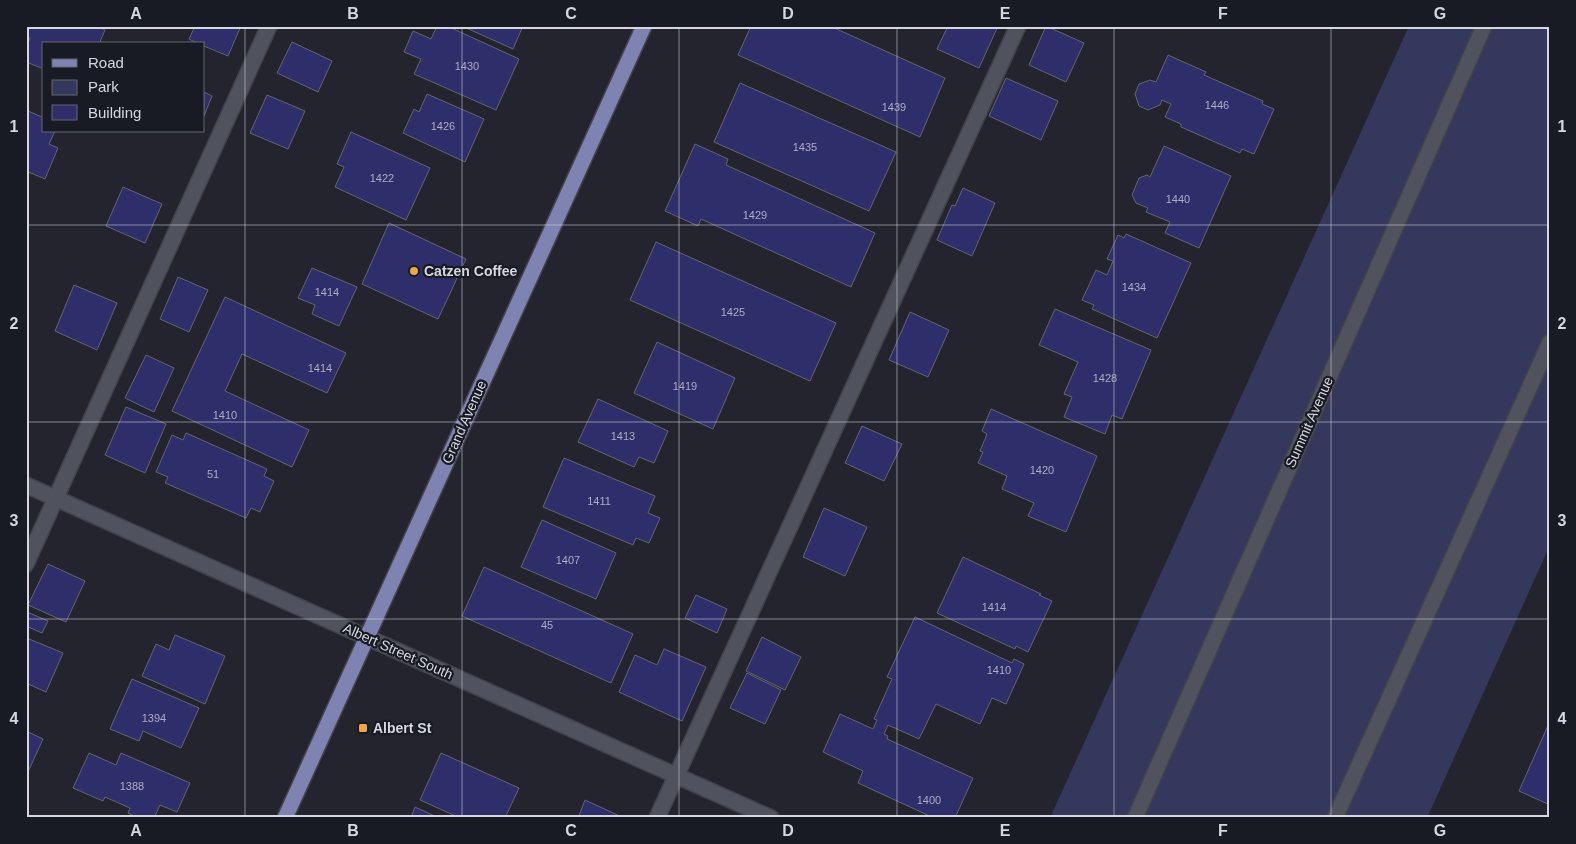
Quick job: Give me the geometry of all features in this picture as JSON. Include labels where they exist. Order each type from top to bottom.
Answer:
[{"type":"main road","name":"Grand Avenue","points":[[285,818],[644,26]]},
{"type":"street","points":[[26,564],[268,26]]},
{"type":"street","points":[[657,818],[1018,26]]},
{"type":"street","name":"Summit Avenue","points":[[1135,818],[1484,26]]},
{"type":"street","points":[[1335,818],[1550,342]]},
{"type":"street","name":"Albert Street South","points":[[26,485],[771,818]]},
{"type":"green space","points":[[1409,26],[1550,26],[1550,545],[1427,818],[1050,818]]},
{"type":"building","points":[[26,26],[97,26],[105,30],[100,42],[42,42],[42,68],[26,62],[26,49],[30,38],[26,36]]},
{"type":"building","points":[[195,26],[241,26],[228,56],[205,46],[205,42],[195,42],[189,39]]},
{"type":"building","points":[[437,26],[447,26],[519,59],[496,110],[414,74],[421,59],[404,52],[413,31],[431,39]]},
{"type":"building","points":[[462,26],[523,26],[513,49]]},
{"type":"building","points":[[751,26],[830,26],[945,78],[920,137],[738,55]]},
{"type":"building","points":[[948,26],[998,26],[979,68],[937,49]]},
{"type":"building","points":[[1046,26],[1084,43],[1066,82],[1029,65]]},
{"type":"building","points":[[292,42],[332,61],[318,92],[277,73]]},
{"type":"building","points":[[1168,55],[1206,72],[1204,75],[1263,101],[1262,104],[1274,109],[1254,154],[1242,149],[1240,153],[1181,127],[1181,124],[1165,117],[1171,104],[1162,100],[1160,105],[1148,110],[1139,106],[1135,94],[1139,84],[1150,80],[1156,82]]},
{"type":"building","points":[[1006,78],[1058,101],[1041,140],[989,116]]},
{"type":"building","points":[[740,83],[896,152],[869,211],[714,142]]},
{"type":"building","points":[[205,92],[212,96],[205,114]]},
{"type":"building","points":[[427,94],[484,119],[465,162],[403,133],[414,109],[419,112]]},
{"type":"building","points":[[267,95],[305,111],[288,149],[250,133]]},
{"type":"building","points":[[26,110],[42,117],[42,132],[55,132],[49,144],[58,148],[45,179],[26,171]]},
{"type":"building","points":[[351,132],[430,168],[406,220],[335,187],[344,167],[337,164]]},
{"type":"building","points":[[695,144],[728,159],[726,165],[875,233],[851,287],[701,219],[698,226],[665,211]]},
{"type":"building","points":[[1164,146],[1231,176],[1199,248],[1165,233],[1170,222],[1146,212],[1148,208],[1136,203],[1132,195],[1139,178],[1147,175],[1150,177]]},
{"type":"building","points":[[123,187],[162,204],[145,243],[106,226]]},
{"type":"building","points":[[963,188],[995,203],[972,256],[937,240],[952,205],[955,206]]},
{"type":"building","name":"Catzen Coffee","points":[[389,223],[466,259],[438,319],[362,284]]},
{"type":"building","points":[[1126,234],[1191,263],[1157,338],[1092,309],[1094,305],[1082,300],[1096,270],[1107,275],[1113,261],[1107,259],[1118,235],[1124,238]]},
{"type":"building","points":[[656,242],[836,323],[810,381],[630,300]]},
{"type":"building","points":[[312,268],[357,287],[339,326],[312,314],[315,305],[298,298]]},
{"type":"building","points":[[178,277],[208,290],[189,332],[160,319]]},
{"type":"building","points":[[74,285],[117,303],[97,350],[55,331]]},
{"type":"building","points":[[225,297],[346,353],[327,393],[242,354],[225,391],[309,430],[292,467],[172,411]]},
{"type":"building","points":[[1055,309],[1151,350],[1122,419],[1112,415],[1105,434],[1064,417],[1072,397],[1064,394],[1078,362],[1039,345]]},
{"type":"building","points":[[910,312],[949,330],[928,377],[889,360]]},
{"type":"building","points":[[657,342],[735,378],[713,429],[634,393]]},
{"type":"building","points":[[146,355],[174,368],[154,412],[125,398]]},
{"type":"building","points":[[598,399],[668,431],[654,463],[639,457],[634,467],[578,442]]},
{"type":"building","points":[[126,407],[166,424],[145,473],[105,455]]},
{"type":"building","points":[[991,409],[1097,456],[1066,532],[1028,516],[1034,503],[1002,489],[1007,476],[978,463],[983,452],[980,451],[987,434],[982,431]]},
{"type":"building","points":[[862,426],[902,444],[884,481],[845,463]]},
{"type":"building","points":[[186,433],[267,469],[264,476],[274,481],[260,512],[251,508],[246,518],[165,483],[168,477],[156,472],[172,435],[183,440]]},
{"type":"building","points":[[564,458],[655,496],[648,513],[660,518],[649,543],[636,538],[633,545],[543,507]]},
{"type":"building","points":[[824,508],[867,527],[845,576],[803,557]]},
{"type":"building","points":[[542,520],[616,553],[596,599],[521,567]]},
{"type":"building","points":[[963,557],[1052,601],[1028,652],[1016,646],[1015,649],[937,613]]},
{"type":"building","points":[[48,564],[85,581],[66,622],[28,605]]},
{"type":"building","points":[[484,567],[633,634],[611,683],[462,616]]},
{"type":"building","points":[[696,595],[727,609],[717,633],[685,618]]},
{"type":"building","points":[[27,612],[48,621],[42,633],[26,626]]},
{"type":"building","points":[[915,617],[1012,663],[1014,659],[1024,664],[1006,704],[992,698],[980,724],[936,704],[919,739],[888,725],[884,734],[888,736],[887,739],[973,778],[955,818],[934,818],[858,783],[863,771],[823,752],[840,714],[873,729],[877,720],[874,719],[892,679],[887,677]]},
{"type":"building","points":[[175,635],[225,656],[205,704],[142,676],[156,644],[169,650]]},
{"type":"building","points":[[762,637],[801,657],[785,690],[746,671]]},
{"type":"building","points":[[29,639],[63,653],[46,692],[26,683],[26,645]]},
{"type":"building","points":[[664,649],[706,667],[682,721],[619,692],[635,655],[657,665]]},
{"type":"building","points":[[747,673],[781,690],[765,724],[730,708]]},
{"type":"building","points":[[132,679],[199,708],[181,748],[143,731],[139,741],[110,729]]},
{"type":"building","points":[[1550,721],[1550,805],[1519,791]]},
{"type":"building","points":[[26,731],[43,739],[27,774],[26,773]]},
{"type":"building","points":[[89,753],[116,765],[121,753],[190,783],[177,812],[160,805],[154,818],[139,818],[128,813],[130,808],[105,797],[103,801],[73,788]]},
{"type":"building","points":[[441,753],[519,788],[505,818],[460,818],[420,800]]},
{"type":"building","points":[[585,800],[624,818],[578,818]]},
{"type":"building","points":[[415,807],[439,818],[411,818]]},
{"type":"place","name":"Catzen Coffee","points":[[414,271]]},
{"type":"place","name":"Albert St","points":[[363,728]]}]
